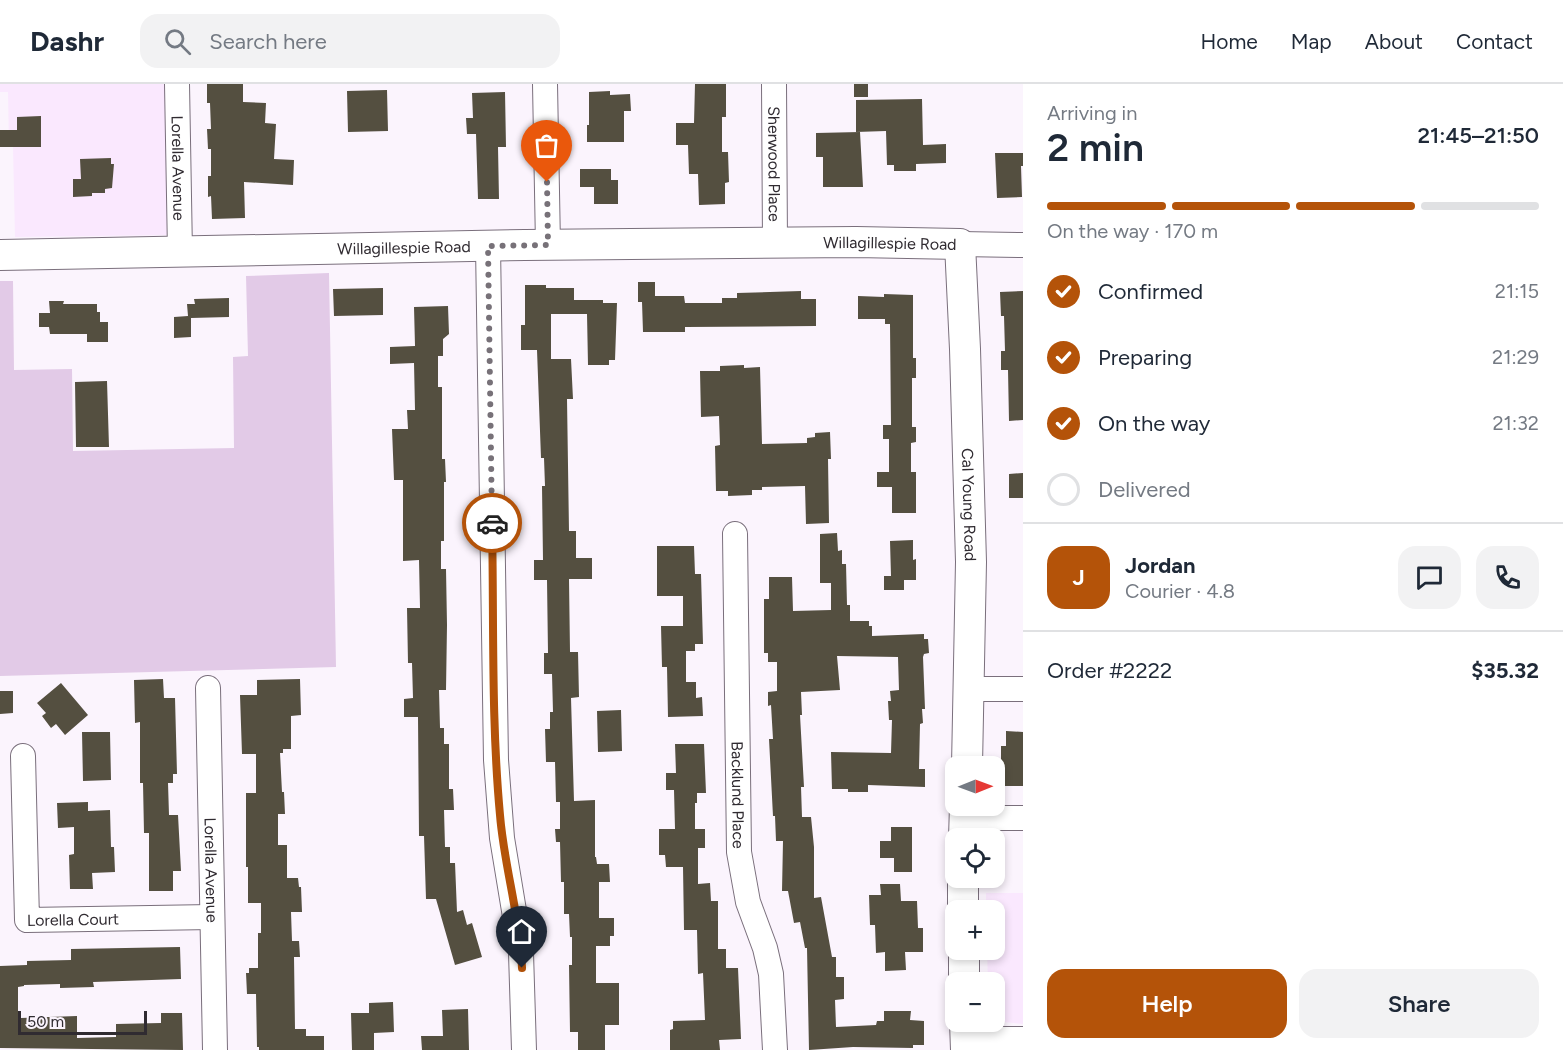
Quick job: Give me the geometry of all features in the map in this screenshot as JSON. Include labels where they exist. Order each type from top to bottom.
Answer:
[{"type":"main road","name":"Willagillespie Road","points":[[0,255],[548,245],[856,242],[960,244]]},
{"type":"main road","name":"Cal Young Road","points":[[960,244],[970,536],[967,756]]},
{"type":"street","name":"Lorella Avenue","points":[[177,84],[180,252]]},
{"type":"street","points":[[545,84],[548,245]]},
{"type":"street","name":"Sherwood Place","points":[[774,84],[775,243]]},
{"type":"street","name":"Willagillespie Road","points":[[960,244],[1023,245]]},
{"type":"street","points":[[488,246],[496,760],[502,838],[521,953],[524,1050]]},
{"type":"street","name":"Backlund Place","points":[[735,534],[739,852],[747,902],[765,948],[771,974],[776,1050]]},
{"type":"street","name":"Lorella Avenue","points":[[208,688],[215,1050]]},
{"type":"street","points":[[969,689],[1023,689]]},
{"type":"street","name":"Lorella Court","points":[[23,756],[27,920],[212,917]]},
{"type":"street","points":[[965,821],[1023,818]]},
{"type":"street","points":[[965,1037],[1023,1040]]},
{"type":"shaded area","points":[[0,84],[165,84],[167,235],[15,237],[13,146],[9,146],[8,92],[0,92]]},
{"type":"shaded area","points":[[329,273],[336,667],[0,676],[0,281],[13,281],[14,370],[72,369],[73,451],[234,448],[233,357],[248,356],[246,276]]},
{"type":"shaded area","points":[[986,893],[1023,893],[1023,1024],[1005,1022],[1005,972],[988,972],[987,960],[1005,960],[1005,900],[986,900]]},
{"type":"building","points":[[207,84],[243,84],[243,102],[266,103],[265,123],[276,124],[274,159],[294,160],[293,185],[244,182],[245,218],[212,219],[211,196],[208,197],[211,149],[208,149],[207,129],[211,129]]},
{"type":"building","points":[[695,84],[726,84],[726,117],[722,117],[722,152],[728,152],[729,182],[725,183],[725,204],[699,205],[698,174],[689,174],[688,145],[676,145],[676,123],[694,123]]},
{"type":"building","points":[[854,84],[868,84],[868,97],[854,97]]},
{"type":"building","points":[[387,90],[388,131],[348,132],[347,91]]},
{"type":"building","points":[[610,91],[610,95],[630,94],[631,111],[624,111],[624,142],[587,142],[589,92]]},
{"type":"building","points":[[505,92],[506,147],[498,147],[499,199],[478,199],[476,134],[467,134],[466,118],[473,118],[472,93]]},
{"type":"building","points":[[922,99],[923,145],[946,144],[946,163],[916,164],[916,171],[894,171],[894,165],[887,165],[886,131],[856,132],[856,100]]},
{"type":"building","points":[[41,116],[41,147],[0,147],[0,130],[17,130],[17,117]]},
{"type":"building","points":[[860,132],[863,187],[823,187],[823,157],[816,157],[816,133]]},
{"type":"building","points":[[995,153],[1023,153],[1022,197],[997,198]]},
{"type":"building","points":[[111,158],[111,164],[114,164],[112,188],[105,189],[105,193],[92,193],[92,196],[73,197],[73,179],[81,179],[80,159]]},
{"type":"building","points":[[580,169],[611,169],[611,180],[618,180],[618,204],[594,204],[594,187],[580,187]]},
{"type":"building","points":[[638,282],[655,282],[655,296],[684,296],[685,303],[722,303],[722,298],[737,298],[737,293],[801,291],[801,299],[816,299],[816,326],[685,327],[685,332],[643,332],[642,302],[638,302]]},
{"type":"building","points":[[525,285],[574,288],[574,300],[603,300],[603,303],[617,303],[615,360],[609,360],[609,365],[588,365],[587,314],[551,314],[551,359],[571,359],[573,399],[567,399],[569,531],[576,531],[576,558],[592,558],[592,579],[569,579],[570,652],[578,652],[579,697],[571,698],[574,801],[595,800],[595,857],[597,864],[609,864],[610,882],[599,882],[599,918],[614,918],[614,936],[610,936],[610,946],[596,946],[596,983],[619,983],[619,1025],[605,1025],[605,1050],[578,1050],[578,1032],[570,1032],[569,965],[572,965],[572,937],[570,937],[569,914],[564,914],[560,842],[556,842],[555,829],[560,829],[560,802],[556,802],[555,762],[546,762],[545,729],[550,729],[550,712],[553,712],[552,674],[544,674],[544,653],[548,653],[547,580],[534,580],[534,560],[543,560],[542,486],[545,486],[544,458],[541,458],[537,350],[521,350],[521,325],[525,325]]},
{"type":"building","points":[[383,288],[383,315],[334,316],[333,289]]},
{"type":"building","points":[[1023,291],[1023,420],[1009,421],[1008,370],[1001,370],[1001,351],[1005,351],[1004,316],[1001,316],[1000,292]]},
{"type":"building","points":[[884,294],[913,295],[913,358],[916,358],[916,378],[912,378],[912,427],[916,427],[916,442],[911,443],[911,472],[916,472],[916,513],[892,513],[892,487],[877,487],[877,472],[889,472],[889,439],[883,439],[883,425],[891,425],[890,324],[885,324],[885,319],[858,319],[858,296],[884,297]]},
{"type":"building","points":[[229,298],[229,317],[191,318],[191,337],[174,338],[174,317],[188,316],[187,304],[195,304],[194,299]]},
{"type":"building","points":[[49,301],[64,301],[63,304],[97,304],[100,322],[108,322],[108,342],[87,342],[87,334],[50,334],[49,327],[39,327],[39,313],[50,313]]},
{"type":"building","points":[[448,306],[449,334],[443,339],[443,356],[438,356],[438,387],[442,387],[442,459],[445,459],[446,482],[444,482],[444,541],[441,541],[441,569],[446,569],[447,625],[446,690],[439,690],[440,728],[444,728],[444,744],[449,744],[449,789],[453,789],[454,810],[444,810],[445,847],[450,847],[450,863],[455,863],[457,912],[463,910],[467,925],[472,923],[482,957],[455,965],[436,899],[426,899],[424,836],[419,836],[418,717],[404,717],[404,699],[413,698],[412,663],[408,663],[407,608],[420,608],[419,560],[403,561],[403,480],[394,480],[392,429],[408,429],[407,410],[415,410],[414,363],[390,364],[390,347],[415,346],[414,307]]},
{"type":"building","points":[[744,365],[744,368],[760,367],[762,444],[807,443],[807,438],[815,437],[815,433],[830,432],[829,523],[806,524],[805,486],[762,487],[762,490],[752,490],[752,495],[728,496],[728,491],[716,491],[715,446],[720,445],[719,416],[701,417],[700,371],[720,371],[720,366]]},
{"type":"building","points":[[107,381],[109,447],[76,447],[75,382]]},
{"type":"building","points":[[1023,473],[1023,498],[1009,498],[1009,474]]},
{"type":"building","points":[[837,533],[838,551],[842,550],[842,564],[846,564],[847,605],[850,605],[850,621],[869,621],[869,626],[872,626],[872,636],[924,634],[924,639],[928,639],[929,653],[924,654],[923,657],[925,709],[922,709],[923,723],[920,724],[919,769],[925,769],[925,787],[868,785],[868,792],[832,789],[831,752],[891,753],[892,720],[889,720],[888,701],[891,701],[890,691],[899,690],[898,657],[837,656],[840,690],[801,692],[804,787],[801,787],[802,817],[811,817],[814,847],[814,898],[821,897],[832,957],[836,957],[836,977],[844,977],[844,999],[835,1000],[836,1027],[876,1025],[877,1021],[884,1021],[884,1011],[911,1011],[910,1020],[924,1021],[924,1045],[913,1045],[913,1048],[853,1047],[809,1050],[807,948],[805,948],[800,922],[794,923],[788,891],[782,891],[783,841],[776,841],[775,816],[773,816],[769,739],[773,739],[771,705],[768,706],[768,692],[777,691],[777,662],[768,662],[768,653],[764,653],[764,599],[769,599],[769,577],[792,577],[793,611],[831,610],[831,583],[820,583],[820,534]]},
{"type":"building","points":[[913,540],[916,580],[904,580],[904,590],[884,590],[884,576],[891,576],[890,541]]},
{"type":"building","points":[[657,546],[694,546],[695,574],[701,574],[703,644],[695,644],[695,651],[686,651],[686,682],[696,682],[696,698],[702,697],[703,716],[668,717],[667,667],[662,667],[661,626],[683,626],[683,596],[657,596]]},
{"type":"building","points":[[163,679],[164,698],[175,698],[177,774],[173,774],[173,783],[168,783],[169,815],[178,815],[181,871],[173,871],[173,891],[149,891],[149,833],[144,833],[143,783],[140,783],[140,722],[135,723],[134,680]]},
{"type":"building","points":[[300,679],[301,715],[291,716],[291,749],[283,749],[283,753],[280,753],[285,814],[278,814],[278,845],[287,845],[287,878],[298,878],[299,887],[301,887],[302,912],[291,912],[292,941],[299,941],[300,957],[294,957],[295,1029],[306,1029],[306,1036],[324,1036],[324,1050],[259,1050],[257,1047],[256,994],[247,994],[246,973],[249,973],[249,968],[258,968],[258,933],[261,933],[261,903],[248,903],[248,867],[246,867],[246,793],[256,793],[256,754],[242,754],[240,695],[257,695],[257,680]]},
{"type":"building","points":[[61,683],[88,715],[65,735],[56,724],[51,728],[42,716],[46,713],[37,703]]},
{"type":"building","points":[[0,691],[13,691],[13,713],[0,714]]},
{"type":"building","points":[[621,710],[622,751],[598,752],[597,711]]},
{"type":"building","points":[[1006,731],[1023,732],[1023,786],[1005,786],[1005,756],[1001,756],[1001,746],[1006,746]]},
{"type":"building","points":[[82,732],[110,732],[111,780],[83,781]]},
{"type":"building","points":[[675,744],[704,744],[706,793],[697,793],[697,803],[695,803],[695,829],[705,829],[705,848],[698,848],[698,884],[710,883],[711,901],[718,901],[718,949],[726,949],[726,968],[738,968],[741,1039],[719,1040],[720,1050],[670,1050],[670,1030],[673,1029],[673,1021],[705,1020],[703,973],[698,974],[697,930],[684,930],[683,867],[666,867],[665,855],[659,855],[659,829],[675,829],[674,790],[666,790],[666,773],[676,773]]},
{"type":"building","points":[[88,802],[88,811],[110,810],[111,847],[114,847],[115,872],[92,873],[93,889],[70,889],[69,855],[74,854],[74,827],[58,828],[57,803]]},
{"type":"building","points":[[891,827],[912,827],[912,872],[894,872],[894,858],[880,858],[880,841],[891,841]]},
{"type":"building","points":[[880,884],[900,884],[901,901],[917,901],[918,928],[923,928],[923,952],[905,952],[906,970],[885,971],[885,952],[876,953],[875,925],[870,925],[869,895],[881,895]]},
{"type":"building","points":[[180,947],[181,979],[93,982],[94,987],[60,988],[60,984],[24,985],[18,987],[18,1015],[21,1015],[21,1018],[77,1016],[77,1038],[116,1037],[116,1024],[161,1023],[161,1013],[182,1013],[183,1050],[0,1048],[0,966],[27,965],[27,961],[71,960],[71,949]]},
{"type":"building","points":[[393,1002],[394,1032],[374,1033],[374,1050],[352,1050],[351,1013],[369,1013],[369,1003]]},
{"type":"building","points":[[468,1009],[469,1050],[422,1050],[421,1036],[443,1036],[442,1010]]},
{"type":"way so far","points":[[492,523],[488,246],[548,245],[547,182]]},
{"type":"route","points":[[492,523],[496,770],[502,838],[518,924],[522,968]]}]
